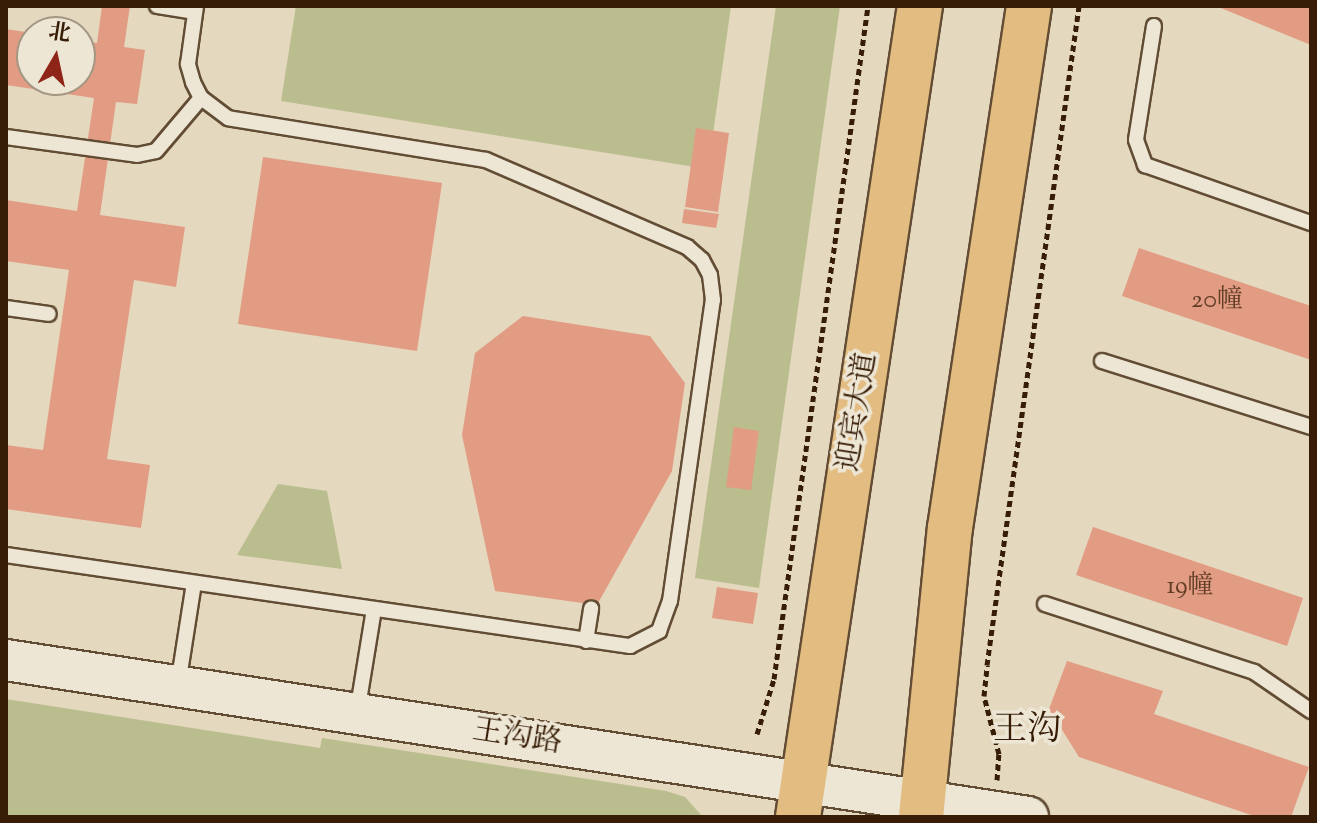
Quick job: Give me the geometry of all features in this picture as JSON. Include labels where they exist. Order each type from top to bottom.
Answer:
[{"type":"highway","name":"迎宾大道","points":[[800,800],[920,6]]},
{"type":"highway","points":[[922,809],[950,528],[1029,6]]},
{"type":"street","name":"王沟路","points":[[6,660],[357,714],[800,800],[1011,814]]},
{"type":"lane","points":[[6,555],[630,646],[643,642],[659,631],[670,601],[713,300],[714,287],[702,260],[687,247],[486,160],[228,118],[201,98],[188,64],[195,9],[157,6]]},
{"type":"lane","points":[[1154,26],[1136,140],[1145,165],[1311,223]]},
{"type":"lane","points":[[6,137],[137,155],[156,151],[201,98]]},
{"type":"lane","points":[[6,308],[49,314]]},
{"type":"lane","points":[[1102,361],[1311,427]]},
{"type":"lane","points":[[178,686],[194,583]]},
{"type":"lane","points":[[1045,604],[1254,672],[1311,711]]},
{"type":"lane","points":[[586,641],[591,608]]},
{"type":"lane","points":[[357,714],[374,609]]},
{"type":"path","points":[[757,734],[774,679],[868,6]]},
{"type":"path","points":[[1011,814],[984,696],[1079,6]]},
{"type":"green space","points":[[296,6],[731,6],[708,169],[281,101]]},
{"type":"green space","points":[[776,6],[840,6],[759,588],[695,578]]},
{"type":"green space","points":[[278,484],[327,491],[342,569],[237,555]]},
{"type":"green space","points":[[6,699],[320,748],[322,738],[666,791],[685,797],[703,817],[6,817]]},
{"type":"building","points":[[102,6],[130,6],[124,47],[145,50],[137,104],[116,102],[100,215],[185,227],[176,287],[134,280],[107,459],[150,465],[141,528],[6,509],[6,445],[43,450],[69,270],[6,261],[6,200],[77,211],[94,98],[80,96],[96,96],[97,43]]},
{"type":"building","points":[[1216,6],[1311,6],[1311,45]]},
{"type":"building","points":[[6,29],[16,31],[16,86],[6,85]]},
{"type":"building","points":[[696,128],[729,133],[718,212],[685,207]]},
{"type":"building","points":[[263,157],[442,183],[417,351],[238,324]]},
{"type":"building","points":[[684,209],[719,214],[716,228],[682,223]]},
{"type":"building","points":[[1139,248],[1311,306],[1311,360],[1122,296]]},
{"type":"building","points":[[523,316],[650,336],[685,383],[672,471],[597,605],[495,591],[462,435],[475,353]]},
{"type":"building","points":[[734,427],[759,431],[751,490],[726,487]]},
{"type":"building","points":[[1093,527],[1303,598],[1287,646],[1076,575]]},
{"type":"building","points":[[717,587],[758,593],[753,624],[712,618]]},
{"type":"building","points":[[1067,661],[1163,691],[1154,714],[1309,767],[1291,817],[1257,817],[1079,757],[1049,709]]},
{"type":"district","name":"王沟","points":[[1027,731]]}]
